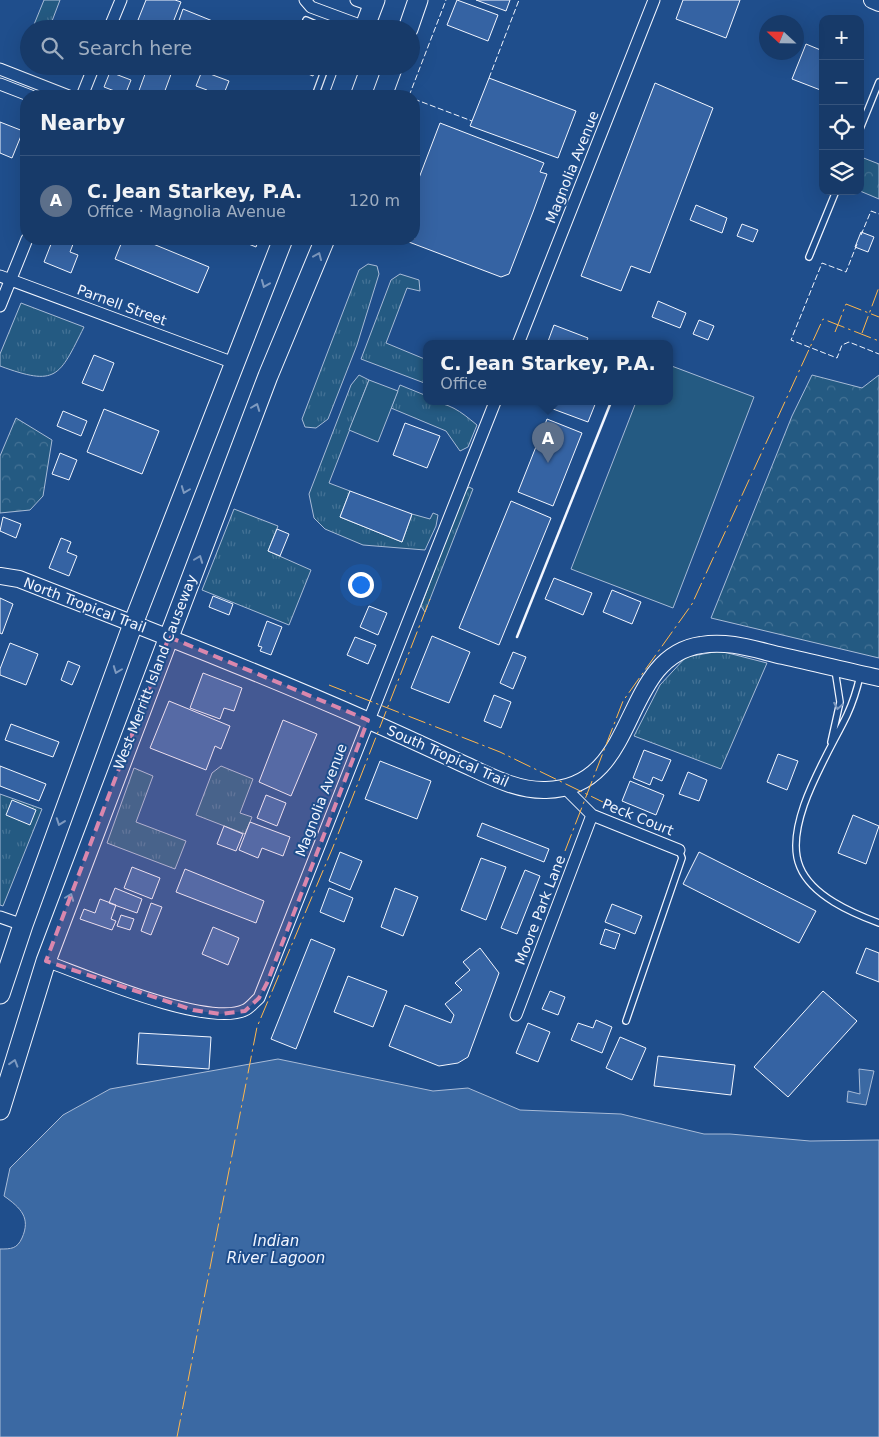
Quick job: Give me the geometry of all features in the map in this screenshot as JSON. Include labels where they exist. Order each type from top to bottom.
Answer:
[{"type":"main road","points":[[411,20],[418,0]]},
{"type":"main road","points":[[365,20],[368,2]]},
{"type":"main road","points":[[341,90],[347,75]]},
{"type":"main road","points":[[384,90],[390,75]]},
{"type":"main road","points":[[0,994],[23,925],[133,624],[282,245]]},
{"type":"main road","name":"West Merritt Island Causeway","points":[[0,1110],[46,961],[268,376],[323,245]]},
{"type":"street","points":[[113,20],[121,0]]},
{"type":"street","points":[[305,0],[311,7],[344,20]]},
{"type":"street","name":"Magnolia Avenue","points":[[520,340],[654,0]]},
{"type":"street","points":[[872,0],[879,3]]},
{"type":"street","points":[[0,69],[54,90]]},
{"type":"street","points":[[84,90],[90,75]]},
{"type":"street","points":[[0,84],[20,92]]},
{"type":"street","points":[[0,306],[5,278],[24,245]]},
{"type":"street","name":"Parnell Street","points":[[5,278],[234,363]]},
{"type":"street","name":"Magnolia Avenue","points":[[46,961],[121,989],[193,1010],[220,1014],[245,1010],[259,998],[267,983],[368,720],[494,405]]},
{"type":"street","name":"North Tropical Trail","points":[[0,576],[19,579],[169,637]]},
{"type":"street","name":"South Tropical Trail","points":[[169,637],[368,720],[498,780],[526,789],[547,790],[565,788],[585,778],[604,763],[620,742],[645,686],[663,662],[683,649],[702,644],[729,643],[879,678]]},
{"type":"street","name":"Peck Court","points":[[565,788],[592,815],[679,850]]},
{"type":"street","name":"Moore Park Lane","points":[[516,1015],[592,815]]},
{"type":"street","points":[[0,917],[23,925]]},
{"type":"lane","points":[[317,90],[323,75]]},
{"type":"lane","points":[[864,119],[879,82]]},
{"type":"lane","points":[[809,257],[834,195]]},
{"type":"lane","points":[[831,744],[840,702],[834,668]]},
{"type":"lane","points":[[861,674],[848,713],[831,744],[804,806],[796,839],[796,855],[800,868],[807,879],[826,896],[844,908],[879,923]]},
{"type":"lane","points":[[626,1022],[682,858],[679,850]]},
{"type":"highlighted area","points":[[169,637],[368,720],[267,983],[259,998],[245,1011],[220,1014],[193,1010],[46,961]]},
{"type":"green space","points":[[44,0],[60,0],[52,20],[36,20]]},
{"type":"green space","points":[[864,158],[879,164],[879,199],[864,193]]},
{"type":"green space","points":[[368,264],[377,266],[379,274],[357,345],[328,419],[316,428],[305,427],[302,419],[359,270]]},
{"type":"green space","points":[[400,274],[419,280],[420,291],[407,288],[386,343],[423,358],[423,382],[361,359],[391,280]]},
{"type":"green space","points":[[21,303],[84,327],[68,357],[54,373],[45,376],[34,376],[0,366],[0,354]]},
{"type":"green space","points":[[673,367],[754,397],[673,608],[571,569],[635,405],[673,405]]},
{"type":"green space","points":[[359,375],[369,380],[329,483],[350,491],[340,517],[402,542],[412,514],[430,519],[433,513],[438,515],[436,526],[425,550],[363,545],[325,529],[314,518],[309,494],[351,385]]},
{"type":"green space","points":[[812,375],[862,388],[879,375],[879,658],[711,618],[792,416]]},
{"type":"green space","points":[[369,380],[398,391],[378,442],[349,430]]},
{"type":"green space","points":[[400,385],[423,394],[423,405],[445,405],[454,408],[477,425],[468,447],[460,451],[446,431],[391,408]]},
{"type":"green space","points":[[16,418],[52,440],[43,496],[30,510],[0,513],[0,456]]},
{"type":"green space","points":[[469,487],[473,489],[425,612],[421,606],[464,493]]},
{"type":"green space","points":[[234,509],[278,526],[268,551],[311,570],[289,625],[202,590]]},
{"type":"green space","points":[[720,651],[767,663],[721,769],[634,736],[660,685],[686,657]]},
{"type":"green space","points":[[221,766],[253,779],[240,813],[252,817],[245,834],[196,815],[212,773]]},
{"type":"green space","points":[[134,768],[153,776],[136,822],[186,841],[175,869],[107,843]]},
{"type":"green space","points":[[0,794],[42,809],[3,906],[0,905]]},
{"type":"water","name":"Indian River Lagoon","points":[[278,1059],[433,1091],[468,1088],[520,1110],[621,1114],[704,1134],[730,1134],[810,1141],[879,1140],[879,1437],[0,1437],[0,1249],[16,1246],[25,1231],[25,1219],[20,1209],[4,1196],[10,1168],[63,1115],[110,1089]]},
{"type":"water","points":[[859,1069],[874,1071],[866,1105],[847,1102],[848,1091],[860,1094]]},
{"type":"building","points":[[146,0],[175,0],[181,2],[174,20],[138,20]]},
{"type":"building","points":[[457,0],[498,15],[488,41],[447,25]]},
{"type":"building","points":[[476,0],[510,0],[506,11]]},
{"type":"building","points":[[683,0],[740,0],[726,38],[676,19]]},
{"type":"building","points":[[183,9],[210,20],[179,20]]},
{"type":"building","points":[[806,44],[819,49],[819,89],[792,79],[800,60],[804,60]]},
{"type":"building","points":[[109,75],[118,75],[131,80],[127,90],[112,90],[104,87]]},
{"type":"building","points":[[145,75],[171,75],[165,90],[139,90]]},
{"type":"building","points":[[200,75],[213,75],[229,81],[225,90],[207,90],[196,86]]},
{"type":"building","points":[[489,78],[576,111],[558,158],[470,126]]},
{"type":"building","points":[[655,83],[713,108],[650,273],[631,266],[621,291],[581,276]]},
{"type":"building","points":[[0,122],[20,130],[20,138],[12,158],[0,153]]},
{"type":"building","points":[[440,123],[544,163],[540,172],[547,174],[509,274],[501,277],[417,245],[420,245],[420,175]]},
{"type":"building","points":[[696,205],[727,218],[722,233],[690,220]]},
{"type":"building","points":[[742,224],[758,230],[753,242],[737,236]]},
{"type":"building","points":[[861,232],[874,237],[868,252],[855,247]]},
{"type":"building","points":[[51,245],[73,245],[70,252],[78,255],[71,273],[44,262]]},
{"type":"building","points":[[121,245],[156,245],[209,267],[198,293],[115,259]]},
{"type":"building","points":[[658,301],[686,313],[680,328],[652,317]]},
{"type":"building","points":[[699,320],[714,326],[708,340],[693,334]]},
{"type":"building","points":[[554,325],[588,338],[587,340],[548,340]]},
{"type":"building","points":[[94,355],[114,363],[103,391],[82,383]]},
{"type":"building","points":[[555,405],[595,405],[588,422],[553,409]]},
{"type":"building","points":[[104,409],[159,431],[142,474],[87,452]]},
{"type":"building","points":[[63,411],[87,421],[81,436],[57,426]]},
{"type":"building","points":[[547,419],[582,433],[553,506],[518,492]]},
{"type":"building","points":[[405,423],[440,436],[427,468],[393,455]]},
{"type":"building","points":[[60,453],[77,460],[69,480],[52,474]]},
{"type":"building","points":[[350,491],[412,514],[402,542],[340,517]]},
{"type":"building","points":[[511,501],[551,518],[499,645],[459,628]]},
{"type":"building","points":[[3,517],[21,524],[16,538],[0,531]]},
{"type":"building","points":[[277,529],[289,534],[280,556],[268,551]]},
{"type":"building","points":[[61,538],[71,542],[67,552],[77,556],[69,576],[49,568]]},
{"type":"building","points":[[554,578],[592,593],[583,615],[545,599]]},
{"type":"building","points":[[612,590],[641,602],[632,624],[603,612]]},
{"type":"building","points":[[213,596],[233,604],[229,615],[209,607]]},
{"type":"building","points":[[0,598],[13,604],[2,634],[0,633]]},
{"type":"building","points":[[369,606],[387,613],[378,635],[360,627]]},
{"type":"building","points":[[267,621],[282,627],[271,655],[260,651],[262,647],[258,646]]},
{"type":"building","points":[[432,636],[470,652],[449,703],[411,688]]},
{"type":"building","points":[[355,637],[376,645],[368,664],[347,655]]},
{"type":"building","points":[[10,643],[38,654],[26,685],[0,675],[0,669]]},
{"type":"building","points":[[513,652],[526,657],[513,689],[500,683]]},
{"type":"building","points":[[68,661],[80,666],[72,685],[61,680]]},
{"type":"building","points":[[203,673],[242,688],[234,711],[224,708],[220,719],[190,708]]},
{"type":"building","points":[[494,695],[511,702],[501,728],[484,721]]},
{"type":"building","points":[[169,701],[230,726],[221,749],[215,746],[206,770],[150,748]]},
{"type":"building","points":[[283,720],[317,734],[291,796],[259,782]]},
{"type":"building","points":[[11,724],[59,742],[53,757],[5,740]]},
{"type":"building","points":[[644,750],[671,760],[662,781],[653,777],[650,785],[633,778]]},
{"type":"building","points":[[778,754],[798,761],[787,790],[767,782]]},
{"type":"building","points":[[380,761],[431,781],[417,819],[365,799]]},
{"type":"building","points":[[0,766],[46,784],[39,801],[0,786]]},
{"type":"building","points":[[688,772],[707,780],[699,801],[679,794]]},
{"type":"building","points":[[630,781],[664,795],[656,815],[622,801]]},
{"type":"building","points":[[266,795],[286,803],[277,826],[257,818]]},
{"type":"building","points":[[12,800],[36,810],[30,825],[6,815]]},
{"type":"building","points":[[853,815],[879,826],[866,864],[838,853]]},
{"type":"building","points":[[250,822],[290,837],[283,856],[262,848],[258,858],[239,850]]},
{"type":"building","points":[[482,823],[549,849],[544,862],[477,836]]},
{"type":"building","points":[[224,826],[243,834],[236,851],[217,844]]},
{"type":"building","points":[[340,852],[362,861],[350,890],[329,881]]},
{"type":"building","points":[[699,852],[816,911],[799,943],[683,884]]},
{"type":"building","points":[[481,858],[506,867],[486,920],[461,910]]},
{"type":"building","points":[[132,867],[160,878],[152,899],[124,888]]},
{"type":"building","points":[[185,869],[264,901],[256,923],[176,892]]},
{"type":"building","points":[[525,870],[540,876],[517,934],[501,928]]},
{"type":"building","points":[[115,888],[142,899],[137,913],[109,903]]},
{"type":"building","points":[[329,888],[353,898],[344,922],[320,912]]},
{"type":"building","points":[[395,888],[418,897],[403,936],[381,927]]},
{"type":"building","points":[[100,899],[116,905],[111,919],[116,921],[112,930],[80,919],[84,909],[95,913]]},
{"type":"building","points":[[151,903],[162,907],[151,935],[141,931]]},
{"type":"building","points":[[612,904],[642,916],[635,934],[605,922]]},
{"type":"building","points":[[121,915],[134,919],[130,930],[117,926]]},
{"type":"building","points":[[213,927],[239,938],[228,965],[202,954]]},
{"type":"building","points":[[605,929],[620,934],[615,949],[600,944]]},
{"type":"building","points":[[311,939],[335,949],[296,1049],[271,1039]]},
{"type":"building","points":[[480,948],[499,973],[468,1057],[458,1063],[439,1066],[389,1046],[405,1005],[451,1023],[454,1015],[445,1004],[462,990],[455,983],[470,970],[463,962]]},
{"type":"building","points":[[866,948],[879,953],[879,982],[856,973]]},
{"type":"building","points":[[348,976],[387,991],[373,1027],[334,1012]]},
{"type":"building","points":[[550,991],[565,997],[558,1015],[542,1009]]},
{"type":"building","points":[[823,991],[857,1021],[788,1097],[754,1067]]},
{"type":"building","points":[[596,1020],[612,1027],[602,1053],[571,1040],[578,1023],[593,1028]]},
{"type":"building","points":[[528,1023],[550,1032],[538,1062],[516,1053]]},
{"type":"building","points":[[139,1033],[211,1037],[209,1069],[137,1064]]},
{"type":"building","points":[[620,1037],[646,1048],[632,1080],[606,1068]]},
{"type":"building","points":[[658,1056],[735,1065],[731,1095],[654,1086]]},
{"type":"fence","points":[[420,67],[446,0]]},
{"type":"fence","points":[[489,78],[519,0]]},
{"type":"fence","points":[[411,90],[417,75]]},
{"type":"fence","points":[[420,101],[472,121]]},
{"type":"fence","points":[[861,235],[871,211],[879,214]]},
{"type":"fence","points":[[857,244],[846,272],[822,263],[791,340],[837,358],[842,345],[849,342],[879,354]]},
{"type":"wall","points":[[517,637],[610,405]]},
{"type":"power","points":[[862,333],[879,287]]},
{"type":"power","points":[[835,332],[846,304],[879,317]]},
{"type":"power","points":[[565,851],[623,701],[692,604],[823,319],[879,341]]},
{"type":"power","points":[[177,1437],[257,1027],[333,847],[430,599]]},
{"type":"power","points":[[329,685],[500,752],[607,804]]},
{"type":"place","name":"C. Jean Starkey, P.A.","points":[[548,463]]}]
